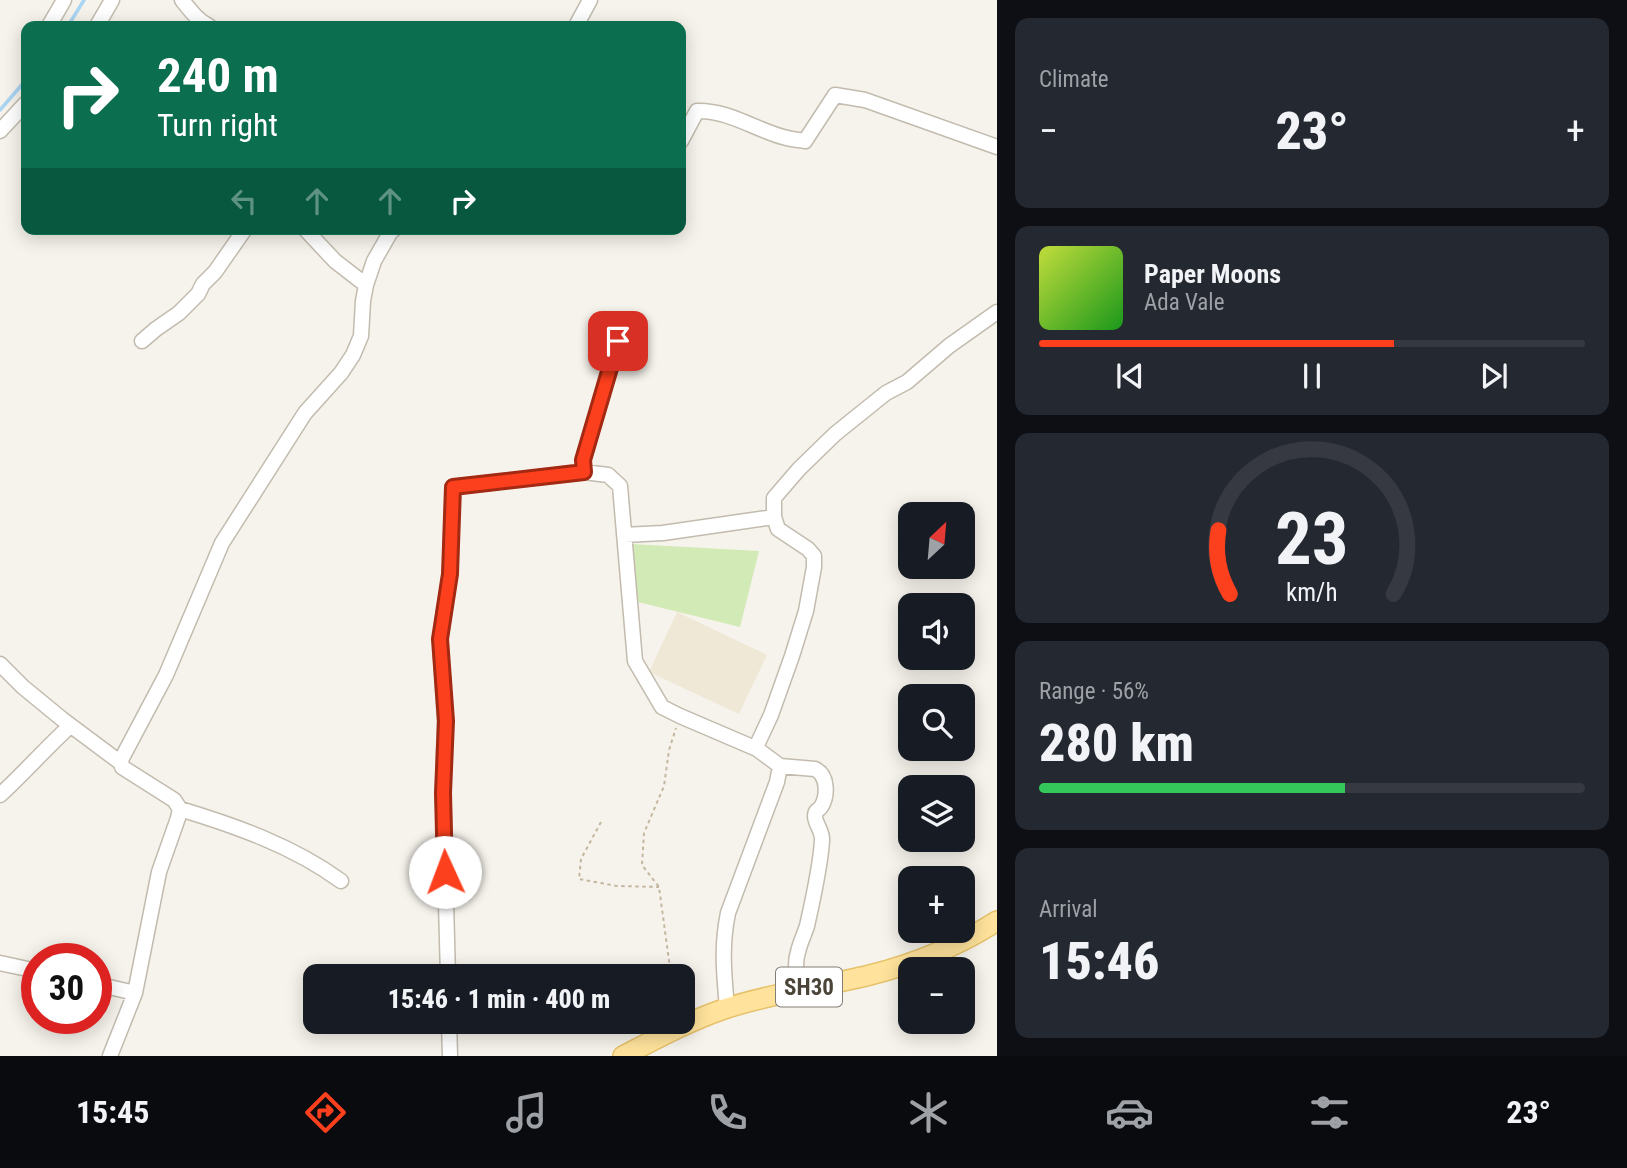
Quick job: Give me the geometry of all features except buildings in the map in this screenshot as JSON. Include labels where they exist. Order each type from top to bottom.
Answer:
[{"type":"main road","name":"SH30","points":[[622,1056],[727,1008],[898,967],[944,950],[997,921]]},
{"type":"main road","points":[[956,957],[997,933]]},
{"type":"main road","points":[[647,1056],[731,1017],[784,1002],[898,977]]},
{"type":"street","points":[[52,21],[64,0]]},
{"type":"street","points":[[100,21],[111,0]]},
{"type":"street","points":[[182,0],[201,21]]},
{"type":"street","points":[[579,21],[590,0]]},
{"type":"street","points":[[686,132],[697,111],[708,111],[805,141],[835,95],[865,100],[997,147]]},
{"type":"street","points":[[0,131],[21,108]]},
{"type":"street","points":[[142,341],[180,313],[198,294],[240,235]]},
{"type":"street","points":[[311,235],[335,261],[366,285]]},
{"type":"street","points":[[121,763],[166,675],[222,543],[304,413],[354,355],[361,336],[366,285],[374,261],[390,235]]},
{"type":"street","points":[[757,748],[792,656],[806,611],[814,567],[814,555],[778,529],[774,517],[774,498],[835,434],[886,393],[907,382],[948,346],[996,314]]},
{"type":"street","points":[[584,472],[583,460],[618,341]]},
{"type":"street","points":[[448,964],[443,793],[446,721],[440,639],[450,574],[453,487],[584,472],[608,475],[620,486],[635,661],[662,707],[757,748],[780,766],[815,769],[824,777],[825,797],[816,811],[815,818],[823,837],[821,853],[806,929],[796,954],[800,989]]},
{"type":"street","points":[[624,535],[663,533],[774,517]]},
{"type":"street","points":[[0,664],[23,687],[71,726],[121,763],[122,767],[174,800],[180,809],[275,842],[341,880]]},
{"type":"street","points":[[0,795],[48,745],[71,726]]},
{"type":"street","points":[[727,1008],[723,962],[728,913],[777,782],[780,766]]},
{"type":"street","points":[[110,1056],[135,993],[159,872],[180,809]]},
{"type":"street","points":[[0,963],[21,968]]},
{"type":"street","points":[[112,988],[135,993]]},
{"type":"street","points":[[449,1034],[450,1056]]},
{"type":"path","points":[[671,964],[659,887],[642,865],[644,833],[664,786],[669,750],[680,716]]},
{"type":"path","points":[[601,822],[582,859],[579,879],[617,886],[659,887]]},
{"type":"shaded area","points":[[677,612],[767,655],[739,714],[649,672]]},
{"type":"green space","points":[[631,544],[759,551],[740,627],[638,602]]},
{"type":"waterway","points":[[71,21],[84,0]]},
{"type":"waterway","points":[[0,110],[21,86]]},
{"type":"route","points":[[445,872],[443,793],[446,721],[440,639],[450,574],[453,487],[584,472],[583,460],[618,341]]}]
